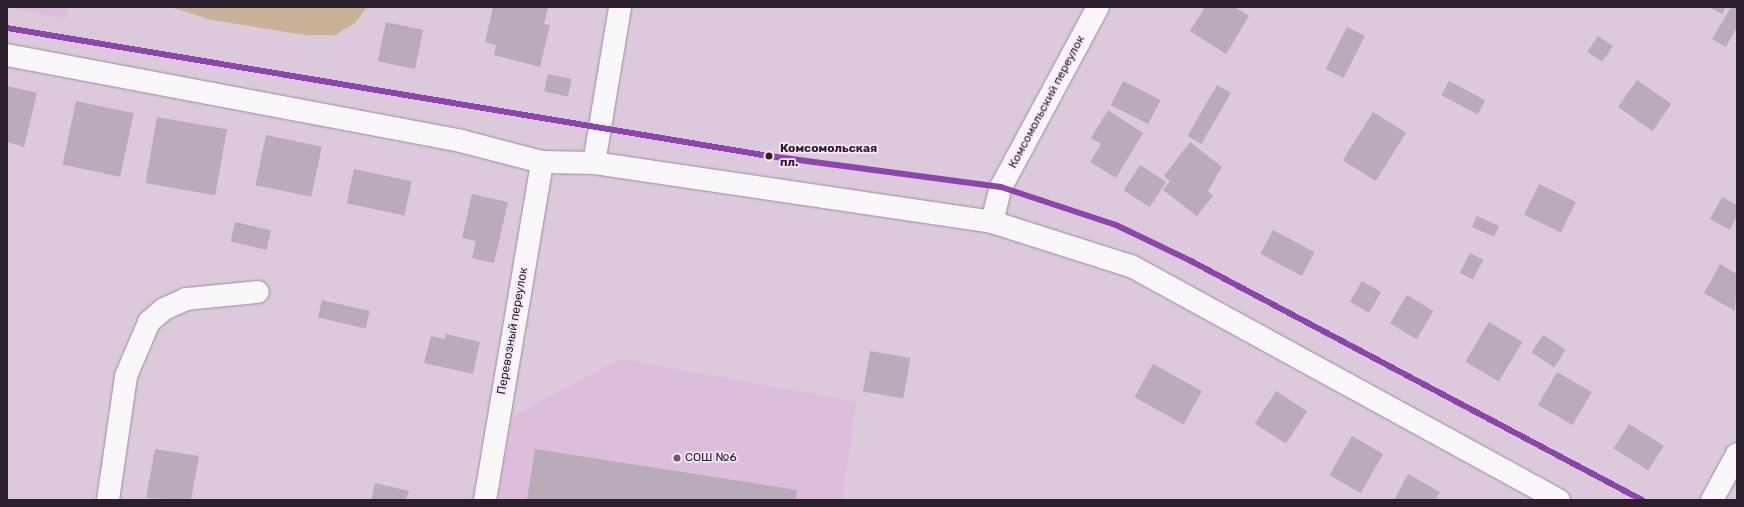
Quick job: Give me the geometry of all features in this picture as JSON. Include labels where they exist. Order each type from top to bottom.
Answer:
[{"type":"street","points":[[594,163],[620,7]]},
{"type":"street","name":"Комсомольский переулок","points":[[992,222],[1001,187],[1098,7]]},
{"type":"street","points":[[7,55],[461,141],[542,162],[594,163],[992,222],[1130,266],[1559,500]]},
{"type":"street","name":"Перевозный переулок","points":[[484,500],[542,162]]},
{"type":"street","points":[[108,500],[126,376],[149,322],[164,309],[186,299],[258,292]]},
{"type":"street","points":[[1712,500],[1737,454]]},
{"type":"shaded area","points":[[7,7],[68,7],[66,18]]},
{"type":"shaded area","points":[[170,7],[367,7],[355,23],[335,35],[305,35],[212,20]]},
{"type":"shaded area","name":"СОШ №6","points":[[620,359],[856,402],[842,500],[498,500],[512,417]]},
{"type":"building","points":[[493,7],[548,8],[544,24],[550,25],[540,67],[494,55],[496,45],[485,42]]},
{"type":"building","points":[[1205,7],[1235,7],[1249,16],[1226,54],[1190,31]]},
{"type":"building","points":[[1709,7],[1726,7],[1722,14]]},
{"type":"building","points":[[1731,7],[1737,7],[1737,27],[1726,47],[1712,39]]},
{"type":"building","points":[[386,22],[423,30],[415,69],[378,61]]},
{"type":"building","points":[[1347,27],[1365,36],[1343,78],[1326,69]]},
{"type":"building","points":[[1598,36],[1613,46],[1602,62],[1587,52]]},
{"type":"building","points":[[548,74],[571,79],[568,97],[544,92]]},
{"type":"building","points":[[1637,80],[1671,104],[1652,131],[1618,107]]},
{"type":"building","points":[[1123,81],[1160,100],[1148,124],[1111,105]]},
{"type":"building","points":[[1449,81],[1485,100],[1478,114],[1441,95]]},
{"type":"building","points":[[1217,85],[1231,93],[1201,144],[1188,136]]},
{"type":"building","points":[[7,86],[37,93],[24,147],[7,142]]},
{"type":"building","points":[[76,101],[134,113],[120,177],[62,165]]},
{"type":"building","points":[[1108,110],[1143,133],[1116,178],[1090,162],[1101,144],[1091,138]]},
{"type":"building","points":[[1373,112],[1406,133],[1376,181],[1343,160]]},
{"type":"building","points":[[157,117],[227,129],[215,195],[145,183]]},
{"type":"building","points":[[266,135],[322,147],[311,197],[255,185]]},
{"type":"building","points":[[1190,142],[1222,167],[1208,191],[1213,196],[1197,216],[1163,190],[1170,181],[1164,176]]},
{"type":"building","points":[[1140,165],[1166,182],[1150,207],[1124,190]]},
{"type":"building","points":[[354,169],[412,181],[404,216],[347,203]]},
{"type":"building","points":[[1539,184],[1576,202],[1561,233],[1524,215]]},
{"type":"building","points":[[472,194],[508,202],[494,263],[472,258],[476,241],[462,238]]},
{"type":"building","points":[[1722,197],[1737,205],[1737,216],[1730,230],[1710,219]]},
{"type":"building","points":[[1477,216],[1499,226],[1494,237],[1472,227]]},
{"type":"building","points":[[235,222],[271,230],[267,250],[231,241]]},
{"type":"building","points":[[1273,230],[1314,252],[1302,276],[1260,254]]},
{"type":"building","points":[[1470,253],[1483,260],[1473,279],[1460,272]]},
{"type":"building","points":[[1720,264],[1737,274],[1735,311],[1704,293]]},
{"type":"building","points":[[1362,281],[1381,292],[1369,313],[1350,302]]},
{"type":"building","points":[[1407,295],[1434,311],[1417,339],[1390,323]]},
{"type":"building","points":[[322,300],[370,311],[366,329],[318,318]]},
{"type":"building","points":[[1489,322],[1522,342],[1499,382],[1465,361]]},
{"type":"building","points":[[446,334],[480,342],[473,374],[424,363],[431,336],[445,339]]},
{"type":"building","points":[[1543,335],[1566,350],[1554,367],[1532,353]]},
{"type":"building","points":[[870,351],[910,358],[903,398],[863,391]]},
{"type":"building","points":[[1153,364],[1202,391],[1184,424],[1135,397]]},
{"type":"building","points":[[1557,372],[1592,392],[1573,425],[1538,405]]},
{"type":"building","points":[[1276,391],[1307,411],[1286,444],[1255,424]]},
{"type":"building","points":[[1629,424],[1664,446],[1648,470],[1614,449]]},
{"type":"building","points":[[1352,436],[1383,454],[1361,493],[1330,475]]},
{"type":"building","points":[[155,449],[199,456],[191,500],[146,498]]},
{"type":"building","points":[[535,449],[797,490],[796,500],[527,500]]},
{"type":"building","points":[[1408,474],[1440,492],[1435,500],[1394,500]]},
{"type":"building","points":[[375,483],[409,491],[406,500],[371,500]]},
{"type":"transit line","points":[[7,28],[769,156],[1001,187],[1116,225],[1191,261],[1642,500]]},
{"type":"place","name":"Комсомольская пл.","points":[[769,156]]},
{"type":"place","name":"СОШ №6","points":[[677,458]]}]
